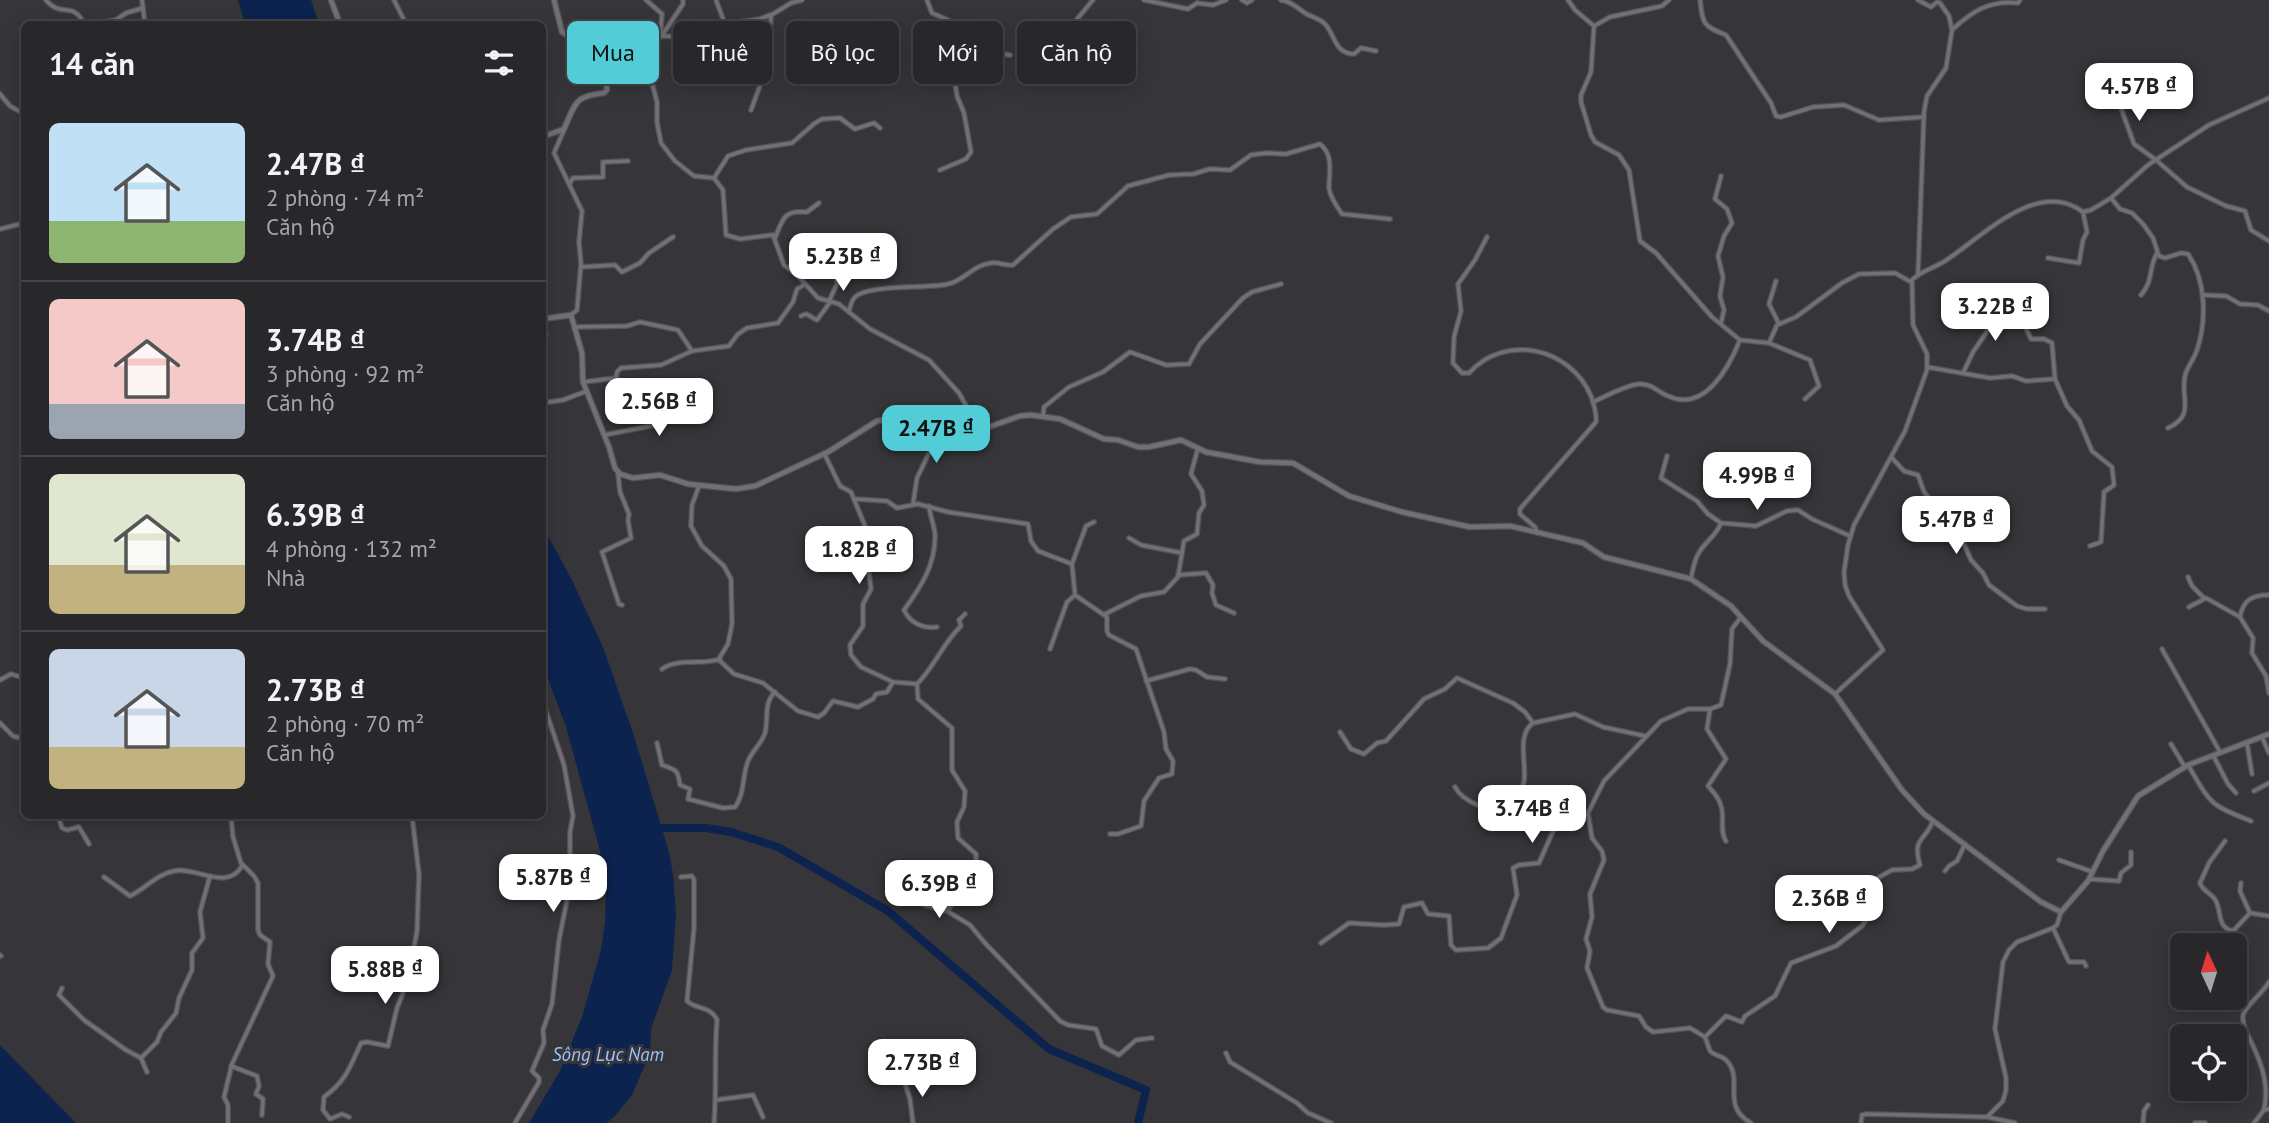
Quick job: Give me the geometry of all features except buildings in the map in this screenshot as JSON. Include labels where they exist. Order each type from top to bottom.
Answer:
[{"type":"street","points":[[46,0],[57,7],[74,6],[85,21]]},
{"type":"street","points":[[142,0],[145,21]]},
{"type":"street","points":[[331,0],[339,21]]},
{"type":"street","points":[[394,0],[404,21]]},
{"type":"street","points":[[554,0],[562,32],[567,35]]},
{"type":"street","points":[[646,0],[662,13],[661,37]]},
{"type":"street","points":[[661,37],[683,0]]},
{"type":"street","points":[[716,0],[724,21]]},
{"type":"street","points":[[742,21],[771,16],[791,3],[802,0]]},
{"type":"street","points":[[927,0],[932,13],[946,21]]},
{"type":"street","points":[[1144,0],[1185,9],[1198,3],[1213,5],[1226,0]]},
{"type":"street","points":[[1242,0],[1247,3],[1252,0]]},
{"type":"street","points":[[1281,0],[1294,4],[1323,22],[1344,52],[1354,54],[1361,48],[1376,51]]},
{"type":"street","points":[[1568,0],[1575,10],[1594,26]]},
{"type":"street","points":[[1594,26],[1610,17],[1662,6],[1669,0]]},
{"type":"street","points":[[1700,0],[1701,18],[1714,31],[1726,35],[1771,103],[1776,117],[1813,107],[1844,105],[1879,120],[1924,117]]},
{"type":"street","points":[[1918,0],[1931,7],[1940,3],[1950,16],[1952,30],[1947,64],[1927,96],[1924,117],[1919,275]]},
{"type":"street","points":[[1952,30],[1991,1],[2018,3],[2020,0]]},
{"type":"street","points":[[1074,21],[1090,1]]},
{"type":"street","points":[[109,21],[143,8]]},
{"type":"street","points":[[119,21],[121,16]]},
{"type":"street","points":[[751,110],[768,64],[771,16]]},
{"type":"street","points":[[1594,26],[1591,72],[1581,99],[1591,135],[1600,146],[1619,155],[1629,170],[1640,242],[1656,254],[1709,314],[1741,340],[1769,343],[1810,359],[1819,386],[1805,399]]},
{"type":"street","points":[[661,37],[673,37]]},
{"type":"street","points":[[1003,55],[1010,55]]},
{"type":"street","points":[[2120,81],[2116,85],[2116,92],[2133,142],[2193,191],[2226,206],[2245,211],[2251,230],[2269,241]]},
{"type":"street","points":[[546,318],[571,315],[577,310],[581,267],[579,242],[582,211],[554,153],[572,110],[582,97],[606,92],[608,84]]},
{"type":"street","points":[[652,84],[661,143],[675,161],[694,176],[713,178],[723,190],[728,236],[740,239],[771,235],[775,238]]},
{"type":"street","points":[[940,170],[966,159],[971,152],[964,113],[958,102],[955,84]]},
{"type":"street","points":[[0,94],[13,109],[21,113]]},
{"type":"street","points":[[2083,212],[2110,198],[2156,160],[2215,122],[2269,97]]},
{"type":"street","points":[[713,178],[729,156],[746,150],[792,143],[822,119],[840,118],[857,129],[874,123],[880,128]]},
{"type":"street","points":[[546,136],[564,129]]},
{"type":"street","points":[[849,312],[854,299],[860,294],[898,286],[939,286],[957,282],[972,270],[984,265],[1013,265],[1052,229],[1071,217],[1097,214],[1128,186],[1175,174],[1193,174],[1210,169],[1230,170],[1248,157],[1259,153],[1286,153],[1320,144],[1327,152],[1331,175],[1330,191],[1342,214],[1390,219]]},
{"type":"street","points":[[570,183],[573,178],[603,177],[603,162],[628,161]]},
{"type":"street","points":[[1721,176],[1715,199],[1727,209],[1732,223],[1724,236],[1718,256],[1723,278],[1720,296],[1724,310],[1721,323]]},
{"type":"street","points":[[2110,198],[2120,209],[2132,213],[2153,237],[2157,253],[2152,263],[2150,283],[2141,295]]},
{"type":"street","points":[[1911,282],[2023,207],[2058,202],[2074,205],[2083,212],[2087,233],[2083,240],[2080,261],[2076,263],[2048,258]]},
{"type":"street","points":[[819,203],[807,212],[795,211],[783,219],[775,238],[784,265],[818,298],[830,301],[870,329],[929,360],[959,393],[973,418],[975,429]]},
{"type":"street","points":[[0,229],[21,224]]},
{"type":"street","points":[[581,267],[615,265],[622,272],[640,263],[649,253],[673,237]]},
{"type":"street","points":[[1487,237],[1458,284],[1461,311],[1454,337],[1453,363],[1462,373],[1469,373],[1496,354],[1515,349],[1538,350],[1568,364],[1585,384],[1593,402],[1596,422],[1520,509],[1520,514],[1535,527],[1537,533]]},
{"type":"street","points":[[2157,253],[2165,258],[2181,253],[2188,254],[2195,267],[2203,295],[2199,340],[2185,377],[2185,410],[2179,422],[2168,428]]},
{"type":"street","points":[[801,316],[806,314],[817,320],[830,301],[837,284],[835,259],[841,254]]},
{"type":"street","points":[[1769,343],[1779,324],[1796,317],[1831,290],[1859,274],[1895,272],[1911,282]]},
{"type":"street","points":[[1776,281],[1769,304],[1779,324]]},
{"type":"street","points":[[1835,694],[1883,650],[1855,607],[1845,585],[1844,572],[1850,536],[1914,411],[1927,367],[1927,354],[1913,325],[1911,282]]},
{"type":"street","points":[[1043,417],[1044,407],[1064,391],[1104,372],[1128,352],[1166,365],[1189,364],[1200,344],[1243,298],[1252,292],[1280,284]]},
{"type":"street","points":[[583,382],[616,378],[621,368],[661,365],[692,351],[732,345],[738,334],[747,328],[778,323],[793,302],[797,289],[806,285]]},
{"type":"street","points":[[2203,295],[2226,296],[2240,304],[2258,305],[2269,311]]},
{"type":"street","points":[[1963,373],[1973,352],[2002,310],[2019,300]]},
{"type":"street","points":[[571,315],[582,353],[583,382],[618,473],[620,492],[629,514],[631,538],[602,552],[614,584],[614,594],[622,605]]},
{"type":"street","points":[[2022,320],[2031,339],[2044,339],[2052,344],[2055,379],[2066,404],[2079,420],[2092,451],[2109,463],[2114,472],[2114,485],[2104,492],[2101,542],[2090,546]]},
{"type":"street","points":[[574,327],[626,326],[640,322],[675,329],[692,351]]},
{"type":"street","points":[[1593,402],[1639,384],[1650,385],[1672,398],[1692,399],[1702,394],[1723,375],[1741,340]]},
{"type":"street","points":[[1927,367],[1990,378],[2014,376],[2026,381],[2055,379]]},
{"type":"street","points":[[546,402],[564,400],[587,391]]},
{"type":"street","points":[[604,435],[661,424],[667,419],[667,407],[677,403],[677,398]]},
{"type":"street","points":[[618,473],[633,478],[657,474],[699,486],[747,489],[824,453],[877,421],[912,415],[975,429],[989,428],[1024,415],[1060,419],[1104,439],[1118,440],[1138,447],[1181,440],[1206,452],[1260,462],[1293,463],[1349,496],[1402,512],[1463,526],[1505,525],[1583,543],[1604,557],[1691,579],[1727,603],[1763,641],[1835,694],[1906,796],[1933,821],[2045,906],[2061,912]]},
{"type":"street","points":[[913,504],[917,478],[930,451],[938,421]]},
{"type":"street","points":[[1104,615],[1141,596],[1163,593],[1178,575],[1185,540],[1197,534],[1199,513],[1204,505],[1202,491],[1191,474],[1198,448]]},
{"type":"street","points":[[824,453],[840,486],[851,492],[865,526],[863,547],[871,577],[871,589],[862,606],[863,626],[851,643],[849,651],[861,667],[893,682],[917,684]]},
{"type":"street","points":[[1668,456],[1661,478],[1697,501],[1708,514],[1721,523],[1756,526],[1787,511],[1798,510],[1850,536]]},
{"type":"street","points":[[1892,458],[1903,471],[1918,475],[1924,492],[1960,535],[1971,560],[1983,573],[1989,585],[2017,606],[2045,609]]},
{"type":"street","points":[[662,669],[682,662],[706,664],[720,659],[729,641],[733,624],[731,579],[724,566],[702,546],[691,526],[692,505],[699,486]]},
{"type":"street","points":[[854,499],[887,501],[897,508],[913,504],[929,506],[1028,524],[1032,544],[1038,551],[1072,564]]},
{"type":"street","points":[[929,506],[935,534],[933,560],[918,591],[904,610],[905,615],[918,626],[937,627]]},
{"type":"street","points":[[1094,522],[1086,526],[1072,564],[1075,595],[1104,615],[1108,622],[1108,633],[1136,649],[1164,732],[1166,749],[1173,761],[1173,772],[1159,779],[1149,792],[1143,805],[1141,826],[1110,834]]},
{"type":"street","points":[[1691,579],[1696,558],[1717,533],[1721,523]]},
{"type":"street","points":[[1129,538],[1141,544],[1182,553]]},
{"type":"street","points":[[816,570],[822,561],[830,556],[863,547]]},
{"type":"street","points":[[1178,575],[1206,573],[1213,585],[1212,593],[1216,605],[1234,613]]},
{"type":"street","points":[[2188,577],[2192,586],[2204,598],[2240,617],[2253,638],[2252,653],[2266,676],[2269,693]]},
{"type":"street","points":[[1050,649],[1067,602],[1075,595]]},
{"type":"street","points":[[2240,617],[2247,600],[2269,595]]},
{"type":"street","points":[[2189,607],[2204,598]]},
{"type":"street","points":[[947,911],[976,874],[976,854],[958,838],[957,822],[964,807],[965,791],[952,770],[952,728],[919,699],[917,684],[934,663],[947,640],[961,626],[959,620],[965,614]]},
{"type":"street","points":[[1741,617],[1732,629],[1730,664],[1721,705],[1710,709],[1697,707],[1683,710],[1661,721],[1604,781],[1588,813],[1593,842],[1602,851],[1604,860],[1590,894],[1592,917],[1586,939],[1590,951],[1587,968],[1603,1007],[1606,1010],[1639,1016],[1653,1032],[1690,1028],[1705,1037],[1710,1051],[1725,1060],[1731,1069],[1735,1083],[1732,1092],[1737,1109],[1751,1123]]},
{"type":"street","points":[[2162,649],[2220,752]]},
{"type":"street","points":[[720,659],[734,674],[760,682],[798,711],[818,717],[832,701],[858,708],[873,699],[876,694],[887,692],[893,682]]},
{"type":"street","points":[[1146,681],[1190,669],[1203,676],[1225,679]]},
{"type":"street","points":[[0,680],[11,674],[21,677]]},
{"type":"street","points":[[1340,732],[1351,749],[1364,754],[1377,743],[1386,741],[1426,697],[1445,689],[1457,678],[1513,703],[1525,712],[1533,723]]},
{"type":"street","points":[[657,743],[662,765],[677,772],[680,776],[679,784],[690,789],[688,799],[723,808],[735,807],[748,760],[765,733],[768,699],[775,692]]},
{"type":"street","points":[[1710,709],[1707,729],[1726,759],[1708,786],[1721,806],[1723,836],[1726,841]]},
{"type":"street","points":[[515,1123],[539,1082],[539,1078],[532,1071],[544,1043],[543,1030],[552,1003],[559,940],[570,885],[572,810],[564,765],[546,711]]},
{"type":"street","points":[[1455,787],[1462,797],[1472,802],[1502,812],[1511,811],[1524,779],[1523,750],[1527,729],[1533,723],[1575,714],[1603,727],[1645,736]]},
{"type":"street","points":[[0,723],[13,736],[21,738]]},
{"type":"street","points":[[1989,1123],[1989,1117],[2003,1101],[2006,1090],[2006,1078],[1995,1029],[2003,962],[2009,950],[2017,942],[2053,928],[2061,912],[2094,872],[2103,850],[2135,798],[2187,766],[2269,734]]},
{"type":"street","points":[[2262,737],[2269,754]]},
{"type":"street","points":[[2247,743],[2252,774]]},
{"type":"street","points":[[2171,744],[2210,802],[2222,810],[2251,821]]},
{"type":"street","points":[[2213,755],[2228,784],[2236,793]]},
{"type":"street","points":[[2254,791],[2269,783]]},
{"type":"street","points":[[1321,943],[1349,923],[1399,923],[1404,907],[1422,903],[1428,914],[1449,916],[1451,945],[1456,950],[1491,946],[1501,938],[1515,904],[1517,893],[1513,868],[1539,864],[1554,829],[1588,813]]},
{"type":"street","points":[[59,819],[62,828],[67,830],[79,827],[89,844]]},
{"type":"street","points":[[228,1123],[228,1105],[224,1097],[231,1066],[273,976],[268,964],[270,942],[257,930],[258,883],[242,866],[233,837],[231,819]]},
{"type":"street","points":[[349,1116],[342,1114],[330,1119],[323,1110],[324,1097],[336,1089],[351,1070],[361,1043],[388,1046],[397,1008],[408,980],[417,931],[419,887],[412,819]]},
{"type":"street","points":[[1705,1037],[1726,1016],[1742,1022],[1745,1016],[1774,997],[1791,963],[1836,946],[1862,926],[1865,922],[1865,885],[1892,870],[1912,869],[1920,865],[1918,842],[1930,830],[1933,821]]},
{"type":"street","points":[[2225,841],[2209,863],[2201,886],[2214,899],[2221,923],[2226,929],[2236,929],[2250,913]]},
{"type":"street","points":[[1945,872],[1957,861],[1965,844]]},
{"type":"street","points":[[2089,879],[2119,881],[2122,873],[2131,865],[2131,852]]},
{"type":"street","points":[[2059,860],[2094,872]]},
{"type":"street","points":[[104,877],[131,896],[148,883],[174,870],[231,877],[242,866]]},
{"type":"street","points":[[888,871],[894,884],[925,905],[947,911],[978,932],[985,943],[1062,1023],[1096,1029],[1102,1046],[1119,1055],[1136,1040],[1152,1038]]},
{"type":"street","points":[[141,1058],[157,1042],[161,1032],[176,1013],[179,998],[192,970],[192,953],[203,938],[200,912],[210,876]]},
{"type":"street","points":[[681,877],[692,876],[694,880],[694,928],[687,997],[689,1003],[708,1010],[716,1018],[714,1123]]},
{"type":"street","points":[[2241,883],[2240,891],[2250,913]]},
{"type":"street","points":[[2250,913],[2269,916]]},
{"type":"street","points":[[2053,928],[2069,962],[2084,962],[2085,966]]},
{"type":"street","points":[[2254,1123],[2267,1109],[2266,1086],[2258,1058],[2245,1030],[2243,1017],[2246,1009],[2263,993],[2269,982]]},
{"type":"street","points":[[62,988],[58,993],[77,1014],[141,1058],[147,1072]]},
{"type":"street","points":[[1226,1053],[1230,1062],[1297,1103],[1308,1113],[1331,1123]]},
{"type":"street","points":[[231,1066],[257,1076],[257,1094],[263,1100],[262,1115]]},
{"type":"street","points":[[904,1081],[913,1123]]},
{"type":"street","points":[[716,1100],[753,1095],[763,1118]]},
{"type":"street","points":[[2143,1123],[2144,1111],[2148,1105]]},
{"type":"street","points":[[1861,1123],[1862,1115],[1867,1114],[1989,1117],[2015,1123]]},
{"type":"street","points":[[2195,1123],[2205,1123]]},
{"type":"water","points":[[238,0],[311,0],[318,21],[244,21]]},
{"type":"water","name":"Sông Lục Nam","points":[[546,532],[572,580],[603,647],[634,736],[669,852],[673,874],[676,914],[672,970],[651,1029],[650,1053],[632,1095],[606,1123],[529,1123],[560,1071],[582,1017],[601,950],[605,922],[606,892],[600,851],[566,727],[546,673]]},
{"type":"water","points":[[0,1045],[76,1123],[0,1123]]},
{"type":"waterway","points":[[653,828],[706,828],[731,832],[778,847],[888,911],[1049,1049],[1146,1090],[1138,1123]]}]
